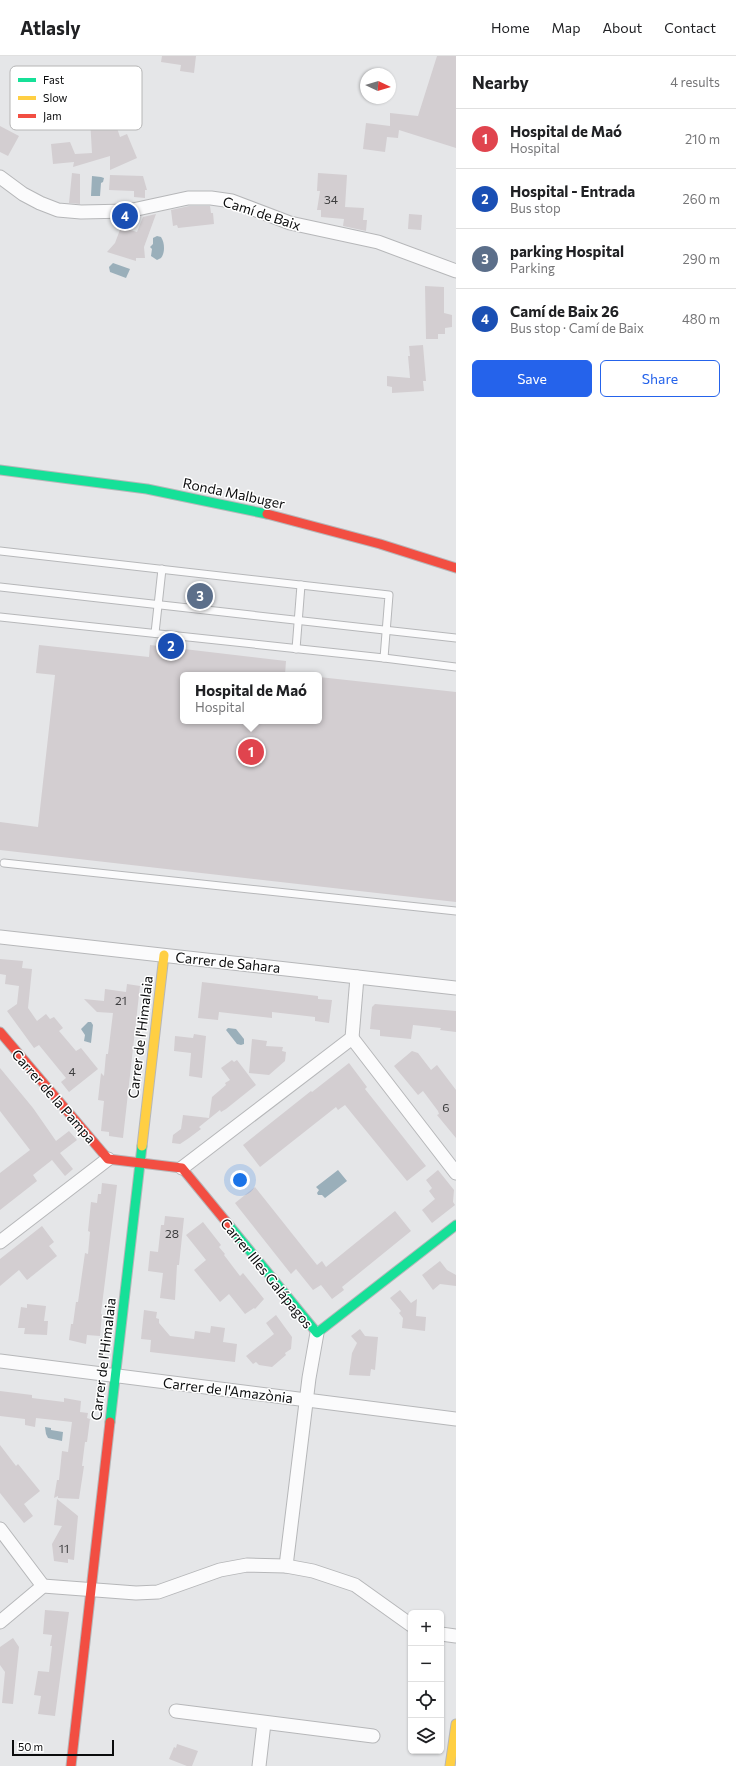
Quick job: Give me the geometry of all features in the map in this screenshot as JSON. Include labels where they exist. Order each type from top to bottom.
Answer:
[{"type":"street","name":"Camí de Baix","points":[[0,177],[23,194],[58,210],[81,212],[128,211],[188,198],[232,200],[290,223],[378,242],[456,271]]},
{"type":"street","name":"Ronda Malbuger","points":[[0,470],[148,490],[260,512],[378,543],[456,568]]},
{"type":"street","name":"Carrer de Sahara","points":[[0,937],[456,988]]},
{"type":"street","name":"Carrer de l'Himalaia","points":[[71,1766],[164,955]]},
{"type":"street","points":[[357,977],[352,1038],[456,1173]]},
{"type":"street","name":"Carrer de la Pampa","points":[[0,1032],[108,1159]]},
{"type":"street","points":[[0,1242],[108,1159],[182,1168],[352,1038]]},
{"type":"street","name":"Carrer Illes Galápagos","points":[[182,1168],[317,1333],[456,1225]]},
{"type":"street","points":[[286,1566],[306,1400],[317,1333]]},
{"type":"street","name":"Carrer de l'Amazònia","points":[[0,1361],[456,1419]]},
{"type":"street","points":[[0,1529],[43,1586]]},
{"type":"street","points":[[0,1622],[43,1586],[136,1593],[158,1592],[227,1569],[247,1565],[286,1566],[313,1571],[355,1585],[408,1623]]},
{"type":"street","points":[[444,1634],[456,1636]]},
{"type":"street","points":[[176,1712],[373,1736]]},
{"type":"street","points":[[259,1766],[264,1723]]},
{"type":"street","points":[[450,1766],[456,1724]]},
{"type":"lane","points":[[0,551],[389,595],[384,658]]},
{"type":"lane","points":[[155,634],[162,569]]},
{"type":"lane","points":[[296,649],[301,585]]},
{"type":"lane","points":[[0,587],[456,638]]},
{"type":"lane","points":[[0,617],[456,667]]},
{"type":"lane","points":[[4,863],[456,911]]},
{"type":"water","points":[[92,176],[104,178],[103,182],[101,183],[100,196],[91,196]]},
{"type":"water","points":[[157,236],[161,237],[164,248],[161,258],[157,260],[151,256],[152,249],[150,247],[153,244],[153,238]]},
{"type":"water","points":[[113,263],[130,269],[126,278],[110,272],[109,267]]},
{"type":"water","points":[[88,1022],[91,1022],[93,1025],[91,1043],[84,1041],[85,1035],[81,1029]]},
{"type":"water","points":[[228,1028],[236,1029],[244,1039],[244,1044],[237,1044],[226,1030]]},
{"type":"water","points":[[338,1170],[347,1181],[325,1198],[322,1195],[318,1195],[317,1193],[319,1190],[316,1187]]},
{"type":"water","points":[[45,1427],[51,1428],[51,1430],[63,1432],[62,1441],[48,1438]]},
{"type":"building","points":[[162,56],[196,56],[194,73],[180,71],[181,65],[161,62]]},
{"type":"building","points":[[437,56],[456,56],[456,148],[399,130],[398,138],[387,137],[385,152],[363,149],[366,123],[390,126],[390,113],[418,116]]},
{"type":"building","points":[[0,126],[19,136],[8,156],[0,152]]},
{"type":"building","points":[[91,130],[118,130],[120,137],[127,134],[137,158],[110,170],[110,156],[73,167],[74,162],[53,164],[51,144],[70,142],[75,154],[92,153]]},
{"type":"building","points":[[72,173],[80,174],[80,204],[69,203]]},
{"type":"building","points":[[318,173],[347,175],[345,207],[364,208],[363,220],[367,220],[366,231],[343,226],[344,219],[321,217],[321,210],[317,210],[320,191],[317,191]]},
{"type":"building","points":[[110,175],[143,176],[147,190],[145,190],[145,198],[134,197],[134,191],[109,190]]},
{"type":"building","points":[[189,206],[210,206],[211,213],[213,213],[214,224],[178,228],[177,225],[173,226],[171,210]]},
{"type":"building","points":[[156,214],[144,247],[145,258],[136,258],[136,261],[107,252],[115,243],[121,227],[137,232],[143,217]]},
{"type":"building","points":[[409,214],[422,215],[421,230],[408,229]]},
{"type":"building","points":[[425,286],[444,287],[444,313],[452,315],[452,327],[445,328],[445,334],[438,334],[438,339],[426,339]]},
{"type":"building","points":[[423,345],[426,381],[423,381],[424,391],[392,393],[392,387],[387,386],[387,376],[410,378],[408,356],[410,356],[409,346]]},
{"type":"building","points":[[39,645],[149,657],[150,645],[286,661],[285,672],[180,672],[180,724],[322,724],[322,677],[456,692],[456,902],[0,850],[0,822],[38,827],[55,675],[36,673]]},
{"type":"building","points":[[0,959],[23,961],[22,968],[32,969],[28,1008],[37,1021],[46,1014],[50,1019],[54,1017],[63,1028],[59,1031],[76,1051],[81,1048],[98,1069],[69,1092],[61,1082],[66,1078],[39,1045],[34,1048],[7,1011],[17,1004],[19,986],[5,984],[6,975],[0,974]]},
{"type":"building","points":[[202,982],[318,996],[318,999],[332,1000],[329,1023],[315,1021],[315,1017],[272,1012],[272,1018],[219,1012],[218,1020],[198,1018]]},
{"type":"building","points":[[127,984],[140,986],[123,1138],[109,1136],[109,1132],[101,1131],[104,1101],[98,1100],[101,1073],[104,1076],[106,1054],[108,1054],[113,1013],[97,1012],[84,999],[104,1001],[105,989],[126,992]]},
{"type":"building","points":[[375,1004],[456,1011],[456,1032],[440,1030],[441,1028],[413,1025],[411,1039],[380,1036],[380,1030],[370,1029],[372,1007]]},
{"type":"building","points":[[194,1034],[206,1036],[202,1078],[189,1076],[191,1053],[174,1051],[175,1036],[193,1038]]},
{"type":"building","points":[[252,1039],[267,1041],[266,1046],[283,1047],[282,1051],[286,1052],[285,1061],[269,1075],[249,1073]]},
{"type":"building","points":[[412,1051],[418,1053],[431,1070],[437,1065],[456,1090],[456,1138],[437,1115],[439,1114],[438,1111],[423,1091],[418,1095],[394,1066]]},
{"type":"building","points":[[232,1060],[234,1062],[237,1060],[256,1085],[226,1109],[221,1112],[220,1110],[199,1127],[201,1129],[189,1138],[180,1144],[172,1143],[173,1135],[181,1129],[183,1115],[209,1118],[212,1097],[226,1085],[225,1083],[230,1080],[221,1068]]},
{"type":"building","points":[[349,1063],[367,1087],[365,1089],[426,1166],[407,1181],[345,1105],[338,1110],[336,1107],[260,1167],[243,1145]]},
{"type":"building","points":[[0,1068],[33,1108],[56,1141],[69,1131],[77,1140],[60,1153],[73,1169],[65,1176],[52,1160],[33,1175],[37,1181],[0,1210],[0,1173],[30,1150],[0,1111]]},
{"type":"building","points":[[438,1170],[454,1190],[453,1202],[455,1205],[432,1223],[422,1210],[435,1199],[429,1191],[432,1188],[426,1180]]},
{"type":"building","points":[[102,1183],[117,1185],[101,1313],[100,1336],[87,1335],[86,1344],[69,1340],[76,1302],[78,1302],[85,1253],[88,1254],[90,1232],[88,1231],[91,1202],[97,1203],[98,1194],[101,1194]]},
{"type":"building","points":[[255,1187],[317,1265],[322,1261],[326,1267],[395,1211],[411,1231],[342,1287],[344,1290],[332,1299],[321,1285],[313,1290],[296,1269],[291,1274],[235,1203]]},
{"type":"building","points":[[165,1216],[184,1218],[179,1265],[177,1265],[175,1300],[160,1298],[163,1273],[148,1271],[150,1251],[158,1252],[161,1225],[164,1225]]},
{"type":"building","points":[[203,1222],[221,1245],[219,1247],[240,1276],[243,1273],[264,1299],[255,1309],[254,1308],[245,1314],[229,1294],[220,1302],[194,1270],[206,1260],[186,1235]]},
{"type":"building","points":[[42,1226],[54,1242],[49,1246],[57,1256],[27,1280],[19,1270],[0,1286],[0,1259]]},
{"type":"building","points":[[440,1261],[447,1270],[456,1275],[456,1286],[440,1284],[433,1290],[422,1275]]},
{"type":"building","points":[[400,1290],[411,1303],[417,1299],[416,1316],[426,1317],[425,1331],[402,1328],[403,1318],[399,1313],[401,1311],[390,1298]]},
{"type":"building","points":[[27,1304],[46,1306],[44,1321],[48,1321],[47,1335],[24,1334],[25,1328],[18,1328],[21,1307],[27,1308]]},
{"type":"building","points":[[144,1310],[157,1312],[156,1318],[159,1319],[159,1323],[170,1336],[194,1339],[195,1331],[210,1333],[211,1326],[225,1328],[223,1342],[237,1344],[235,1362],[150,1352],[151,1340],[141,1339]]},
{"type":"building","points":[[276,1315],[292,1337],[291,1349],[285,1353],[286,1355],[272,1367],[259,1365],[256,1362],[253,1364],[246,1356],[274,1334],[266,1323]]},
{"type":"building","points":[[360,1329],[365,1336],[378,1337],[375,1370],[371,1369],[370,1376],[349,1375],[352,1353],[357,1343],[351,1336]]},
{"type":"building","points":[[0,1391],[32,1395],[32,1398],[64,1402],[64,1398],[81,1401],[80,1412],[88,1413],[87,1418],[90,1419],[87,1442],[85,1442],[82,1466],[84,1466],[79,1499],[58,1498],[58,1496],[54,1498],[57,1480],[59,1480],[62,1451],[68,1452],[72,1422],[36,1418],[35,1427],[25,1425],[25,1419],[0,1416]]},
{"type":"building","points":[[0,1445],[16,1466],[18,1464],[40,1491],[24,1504],[33,1516],[24,1523],[0,1493]]},
{"type":"building","points":[[57,1499],[78,1516],[74,1560],[68,1559],[68,1563],[54,1561],[52,1544],[62,1526],[54,1525]]},
{"type":"building","points":[[45,1610],[69,1612],[55,1716],[38,1714],[41,1696],[34,1695],[38,1671],[49,1672],[52,1635],[43,1634]]},
{"type":"building","points":[[13,1638],[19,1647],[13,1704],[2,1703],[5,1672],[0,1665],[0,1647]]},
{"type":"building","points":[[177,1744],[198,1751],[192,1766],[187,1766],[169,1759],[174,1747],[176,1748]]},
{"type":"traffic: fast","points":[[0,470],[147,489],[267,514]]},
{"type":"traffic: fast","points":[[110,1422],[142,1146]]},
{"type":"traffic: fast","points":[[228,1224],[317,1333],[456,1225]]},
{"type":"traffic: slow","points":[[142,1146],[164,955]]},
{"type":"traffic: slow","points":[[450,1766],[456,1724]]},
{"type":"traffic: jam","points":[[267,514],[380,544],[456,568]]},
{"type":"traffic: jam","points":[[0,1032],[108,1159],[182,1168],[228,1224]]},
{"type":"traffic: jam","points":[[71,1766],[110,1422]]},
{"type":"place","name":"Camí de Baix 26","points":[[125,216]]},
{"type":"place","name":"parking Hospital","points":[[200,596]]},
{"type":"place","name":"Hospital - Entrada","points":[[171,646]]},
{"type":"place","name":"Hospital de Maó","points":[[251,752]]}]
